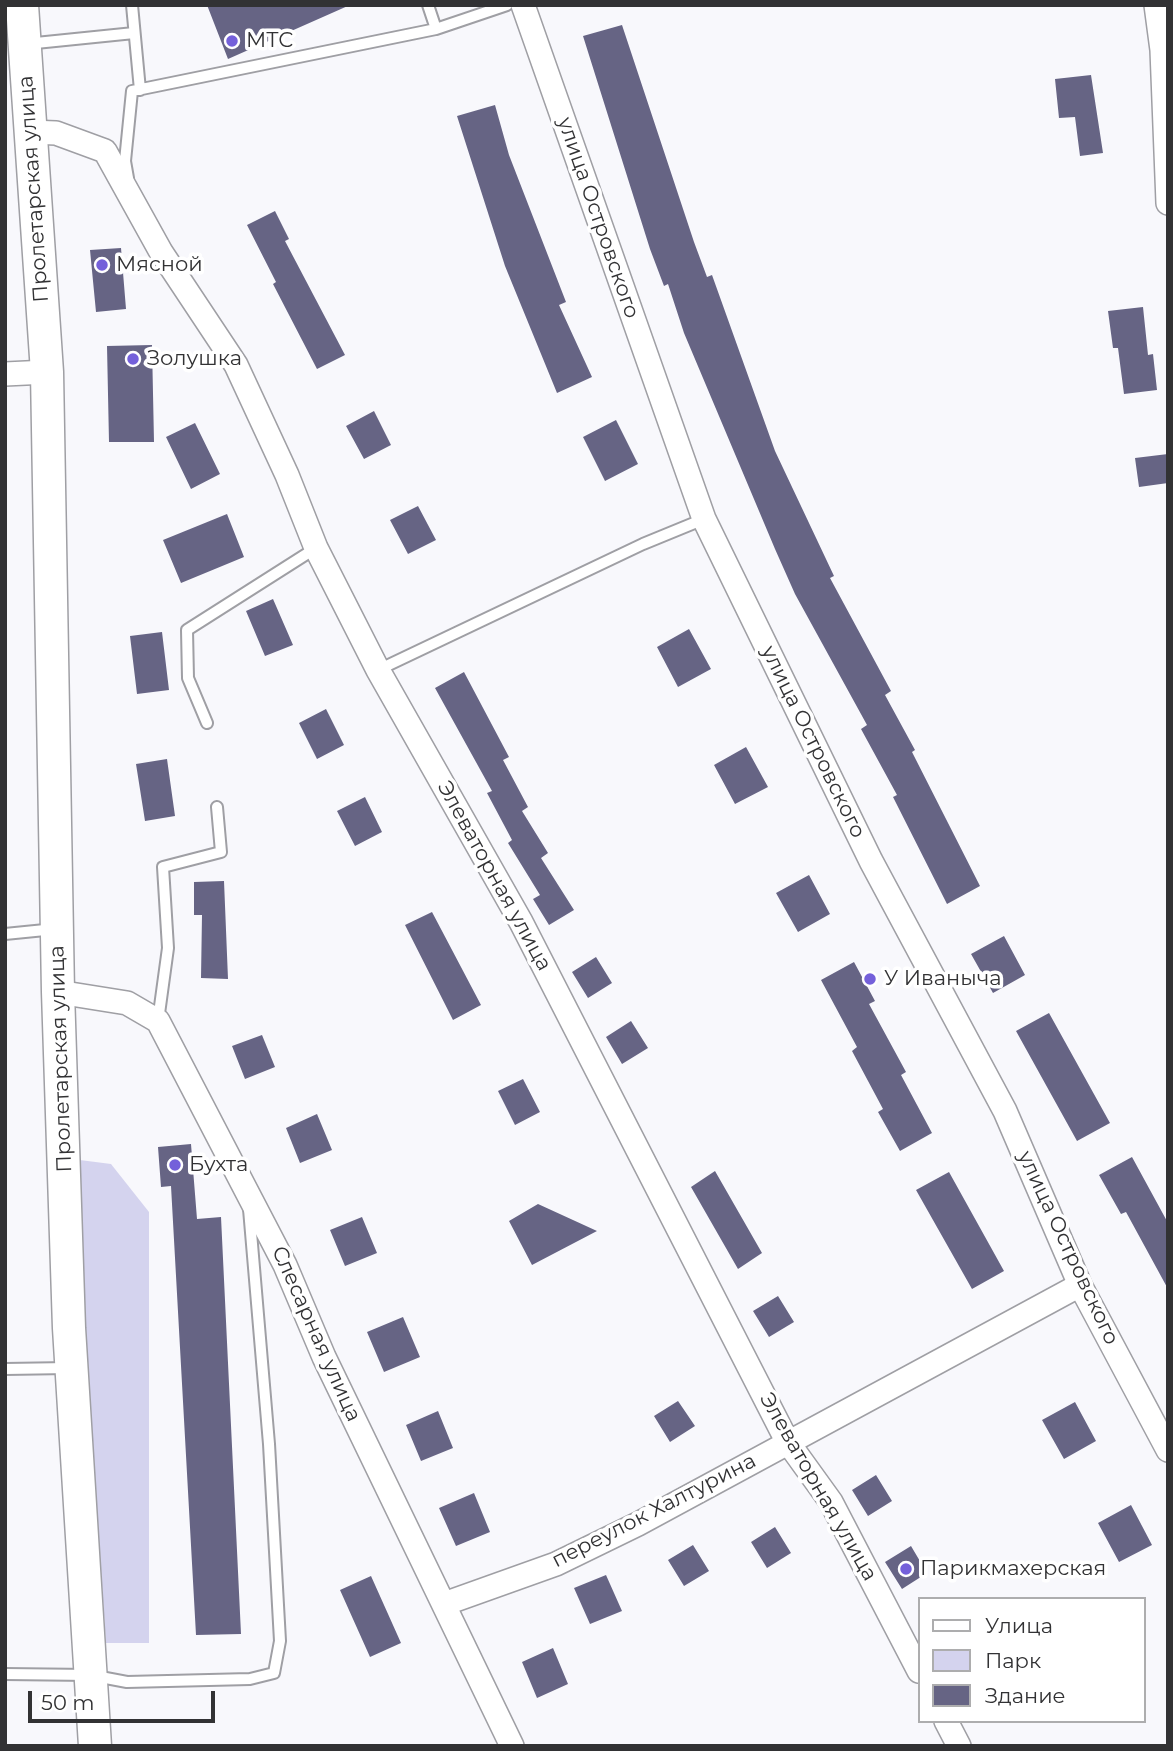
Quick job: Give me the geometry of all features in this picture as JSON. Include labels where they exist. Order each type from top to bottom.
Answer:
[{"type":"main road","name":"Пролетарская улица","points":[[22,5],[47,372],[58,992],[72,1368],[95,1746]]},
{"type":"street","name":"улица Островского","points":[[523,5],[704,519],[871,861],[1005,1111],[1080,1284],[1168,1450]]},
{"type":"street","points":[[1156,5],[1162,50],[1168,203]]},
{"type":"street","name":"Элеваторная улица","points":[[30,132],[56,133],[105,151],[132,194],[161,252],[236,365],[288,475],[316,548],[378,670],[521,922],[787,1441],[831,1502],[918,1669]]},
{"type":"street","points":[[5,374],[47,372]]},
{"type":"street","points":[[58,992],[127,1003],[159,1021]]},
{"type":"street","name":"Слесарная улица","points":[[159,1021],[247,1186],[285,1265],[324,1357],[512,1746]]},
{"type":"street","name":"переулок Халтурина","points":[[444,1604],[556,1564],[638,1524],[1080,1284]]},
{"type":"street","points":[[947,1723],[959,1746]]},
{"type":"lane","points":[[132,5],[139,90]]},
{"type":"lane","points":[[428,5],[436,29]]},
{"type":"lane","points":[[132,194],[125,161],[132,91],[436,29],[507,5]]},
{"type":"lane","points":[[25,44],[134,33]]},
{"type":"lane","points":[[378,670],[643,544],[704,519]]},
{"type":"lane","points":[[207,723],[188,678],[187,631],[316,548]]},
{"type":"lane","points":[[159,1021],[168,948],[163,867],[221,852],[217,807]]},
{"type":"lane","points":[[5,934],[58,928]]},
{"type":"lane","points":[[5,1674],[90,1675],[127,1682],[250,1679],[274,1673],[280,1641],[269,1444],[247,1186]]},
{"type":"lane","points":[[5,1369],[72,1368]]},
{"type":"green space","points":[[72,1159],[111,1164],[149,1212],[149,1643],[106,1643]]},
{"type":"building","points":[[207,5],[350,5],[228,59]]},
{"type":"building","points":[[622,25],[694,242],[707,277],[712,275],[775,451],[834,576],[830,578],[891,691],[885,695],[915,750],[912,752],[980,886],[947,904],[893,797],[897,795],[861,729],[867,725],[795,594],[684,333],[668,284],[664,286],[650,249],[583,36]]},
{"type":"building","points":[[1091,75],[1103,153],[1080,156],[1075,117],[1059,118],[1055,79]]},
{"type":"building","points":[[495,105],[509,155],[566,302],[559,305],[592,377],[557,393],[505,266],[457,116]]},
{"type":"building","points":[[275,211],[289,239],[285,241],[345,355],[317,369],[273,284],[276,282],[247,225]]},
{"type":"building","points":[[121,248],[126,309],[96,312],[90,250]]},
{"type":"building","points":[[1143,307],[1148,355],[1153,354],[1157,390],[1124,394],[1118,348],[1113,348],[1108,311]]},
{"type":"building","points":[[152,345],[154,442],[109,442],[107,346]]},
{"type":"building","points":[[374,411],[391,445],[364,459],[346,426]]},
{"type":"building","points":[[616,420],[638,464],[605,481],[583,437]]},
{"type":"building","points":[[195,423],[220,474],[191,489],[166,437]]},
{"type":"building","points":[[1168,454],[1168,483],[1139,487],[1135,458]]},
{"type":"building","points":[[418,506],[436,540],[408,554],[390,520]]},
{"type":"building","points":[[227,514],[244,557],[181,583],[163,540]]},
{"type":"building","points":[[273,599],[293,645],[265,656],[246,611]]},
{"type":"building","points":[[689,629],[711,669],[678,687],[657,647]]},
{"type":"building","points":[[162,632],[169,690],[137,694],[130,636]]},
{"type":"building","points":[[464,672],[509,757],[503,760],[528,807],[522,811],[548,853],[541,858],[574,910],[549,925],[533,899],[540,895],[508,843],[512,840],[487,793],[492,791],[435,688]]},
{"type":"building","points":[[326,709],[344,745],[317,759],[299,723]]},
{"type":"building","points":[[746,747],[768,787],[735,804],[714,765]]},
{"type":"building","points":[[167,759],[175,816],[145,821],[136,764]]},
{"type":"building","points":[[365,797],[382,832],[355,846],[337,811]]},
{"type":"building","points":[[809,875],[830,914],[798,932],[776,893]]},
{"type":"building","points":[[224,881],[228,979],[201,978],[202,915],[194,915],[194,882]]},
{"type":"building","points":[[432,912],[481,1005],[453,1020],[405,925]]},
{"type":"building","points":[[1004,936],[1025,975],[993,993],[971,954]]},
{"type":"building","points":[[596,957],[612,983],[588,998],[572,972]]},
{"type":"building","points":[[854,962],[875,1001],[869,1004],[906,1072],[901,1075],[932,1133],[900,1151],[878,1112],[883,1109],[852,1051],[857,1047],[821,980]]},
{"type":"building","points":[[1049,1013],[1110,1123],[1077,1141],[1016,1031]]},
{"type":"building","points":[[631,1021],[648,1048],[622,1064],[606,1037]]},
{"type":"building","points":[[262,1035],[275,1067],[245,1079],[232,1046]]},
{"type":"building","points":[[523,1079],[540,1112],[515,1125],[498,1091]]},
{"type":"building","points":[[317,1114],[332,1150],[300,1163],[286,1128]]},
{"type":"building","points":[[191,1144],[197,1219],[221,1217],[241,1634],[196,1635],[171,1186],[161,1187],[158,1147]]},
{"type":"building","points":[[1132,1157],[1168,1223],[1168,1289],[1126,1212],[1121,1214],[1099,1175]]},
{"type":"building","points":[[715,1171],[762,1253],[738,1269],[691,1187]]},
{"type":"building","points":[[949,1172],[1004,1271],[972,1289],[916,1190]]},
{"type":"building","points":[[538,1204],[597,1231],[532,1265],[509,1221]]},
{"type":"building","points":[[362,1217],[377,1253],[345,1266],[330,1230]]},
{"type":"building","points":[[778,1296],[794,1322],[769,1337],[753,1311]]},
{"type":"building","points":[[403,1317],[420,1357],[384,1372],[367,1332]]},
{"type":"building","points":[[678,1401],[695,1426],[670,1442],[654,1416]]},
{"type":"building","points":[[1075,1402],[1096,1441],[1064,1459],[1042,1420]]},
{"type":"building","points":[[438,1411],[453,1448],[421,1461],[406,1425]]},
{"type":"building","points":[[876,1475],[892,1501],[868,1516],[852,1490]]},
{"type":"building","points":[[474,1493],[490,1532],[456,1546],[439,1508]]},
{"type":"building","points":[[1131,1505],[1152,1545],[1119,1562],[1098,1523]]},
{"type":"building","points":[[775,1527],[791,1553],[767,1568],[751,1542]]},
{"type":"building","points":[[693,1545],[709,1571],[684,1586],[668,1560]]},
{"type":"building","points":[[911,1546],[927,1573],[902,1589],[885,1562]]},
{"type":"building","points":[[606,1575],[622,1611],[590,1624],[574,1588]]},
{"type":"building","points":[[371,1576],[401,1643],[370,1657],[340,1590]]},
{"type":"building","points":[[553,1648],[568,1684],[537,1698],[522,1662]]},
{"type":"place","name":"МТС","points":[[232,41]]},
{"type":"place","name":"Мясной","points":[[102,265]]},
{"type":"place","name":"Золушка","points":[[133,359]]},
{"type":"place","name":"У Иваныча","points":[[870,979]]},
{"type":"place","name":"Бухта","points":[[175,1165]]},
{"type":"place","name":"Парикмахерская","points":[[906,1569]]}]
